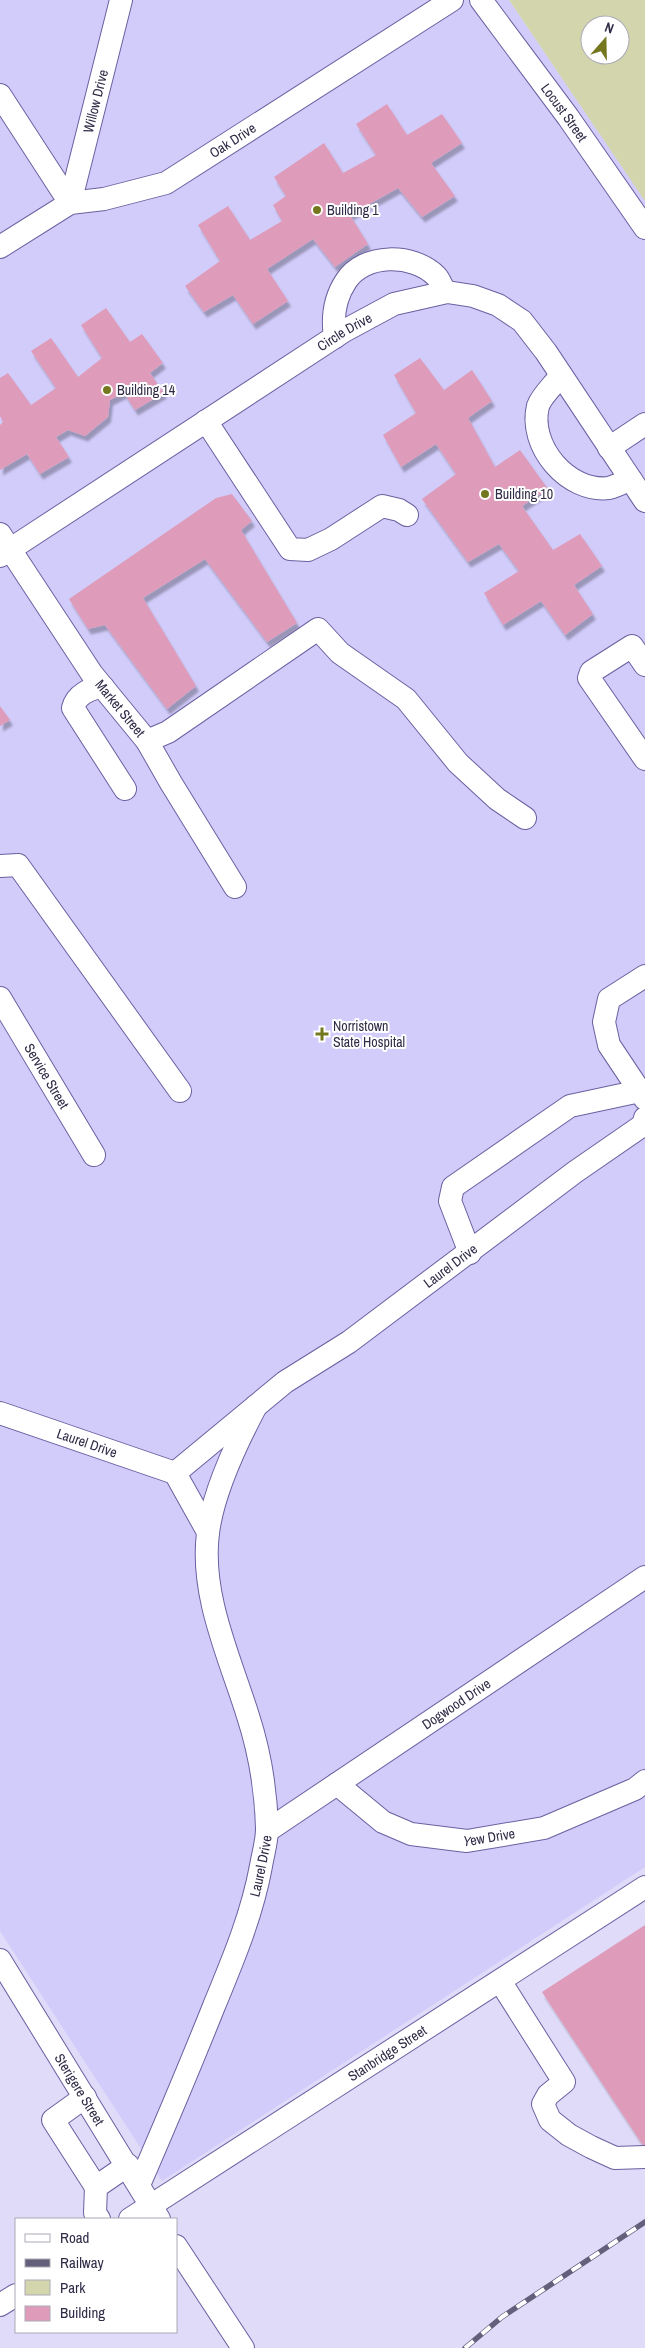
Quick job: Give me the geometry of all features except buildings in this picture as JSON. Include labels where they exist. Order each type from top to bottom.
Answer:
[{"type":"street","name":"Willow Drive","points":[[70,203],[121,0]]},
{"type":"street","name":"Oak Drive","points":[[0,247],[70,203],[104,199],[166,183],[452,0]]},
{"type":"street","name":"Locust Street","points":[[481,0],[568,117],[645,228]]},
{"type":"street","points":[[0,94],[70,203]]},
{"type":"street","points":[[335,337],[332,319],[346,280],[355,271],[381,259],[419,264],[438,278],[445,292]]},
{"type":"street","name":"Circle Drive","points":[[3,546],[206,421],[335,337],[394,304],[445,292],[473,296],[498,305],[522,321],[561,375],[645,501]]},
{"type":"street","points":[[561,375],[538,407],[537,429],[546,455],[565,475],[587,486],[609,488],[631,480]]},
{"type":"street","points":[[206,421],[290,549],[308,550],[331,539],[382,506],[399,510],[407,515]]},
{"type":"street","points":[[609,448],[645,424]]},
{"type":"street","name":"Market Street","points":[[3,546],[102,687],[148,741],[171,783],[235,887]]},
{"type":"street","points":[[148,741],[168,732],[318,628],[340,653],[406,699],[458,762],[497,800],[525,818]]},
{"type":"street","points":[[645,665],[639,642],[592,672],[589,678],[645,759]]},
{"type":"street","points":[[102,687],[92,688],[76,700],[73,708],[124,789]]},
{"type":"street","points":[[0,866],[18,865],[180,1091]]},
{"type":"street","points":[[470,1253],[450,1201],[453,1187],[570,1106],[643,1095],[609,1045],[604,1022],[609,999],[645,976]]},
{"type":"street","name":"Service Street","points":[[0,998],[94,1154]]},
{"type":"street","name":"Laurel Drive","points":[[0,1413],[175,1473],[285,1382],[349,1342],[644,1121]]},
{"type":"street","name":"Laurel Drive","points":[[140,2185],[244,1929],[257,1887],[267,1831],[262,1770],[248,1716],[225,1654],[207,1567],[208,1532],[218,1492],[238,1440],[256,1406]]},
{"type":"street","points":[[175,1473],[208,1532]]},
{"type":"street","name":"Dogwood Drive","points":[[267,1831],[645,1577]]},
{"type":"street","name":"Yew Drive","points":[[337,1784],[382,1822],[411,1834],[467,1841],[544,1828],[635,1789],[645,1781]]},
{"type":"street","name":"Stanbridge Street","points":[[134,2218],[155,2212],[500,1981],[645,1887]]},
{"type":"street","name":"Sterigere Street","points":[[0,1960],[128,2165],[155,2212]]},
{"type":"street","points":[[500,1981],[564,2082],[548,2096],[544,2104],[550,2120],[569,2135],[615,2158],[645,2157]]},
{"type":"street","points":[[85,2096],[53,2120],[96,2187],[95,2213],[98,2218]]},
{"type":"street","points":[[96,2187],[128,2165]]},
{"type":"street","points":[[178,2249],[243,2348]]},
{"type":"street","points":[[0,2305],[15,2295]]},
{"type":"shaded area","name":"Norristown State Hospital","points":[[0,0],[509,0],[645,201],[645,1867],[162,2181],[0,1931]]},
{"type":"green space","points":[[509,0],[645,0],[645,201]]},
{"type":"railway","points":[[465,2348],[502,2317],[645,2222]]},
{"type":"place","name":"Building 1","points":[[317,210]]},
{"type":"place","name":"Building 14","points":[[107,390]]},
{"type":"place","name":"Building 10","points":[[485,494]]},
{"type":"place","name":"Norristown State Hospital","points":[[322,1034]]}]
